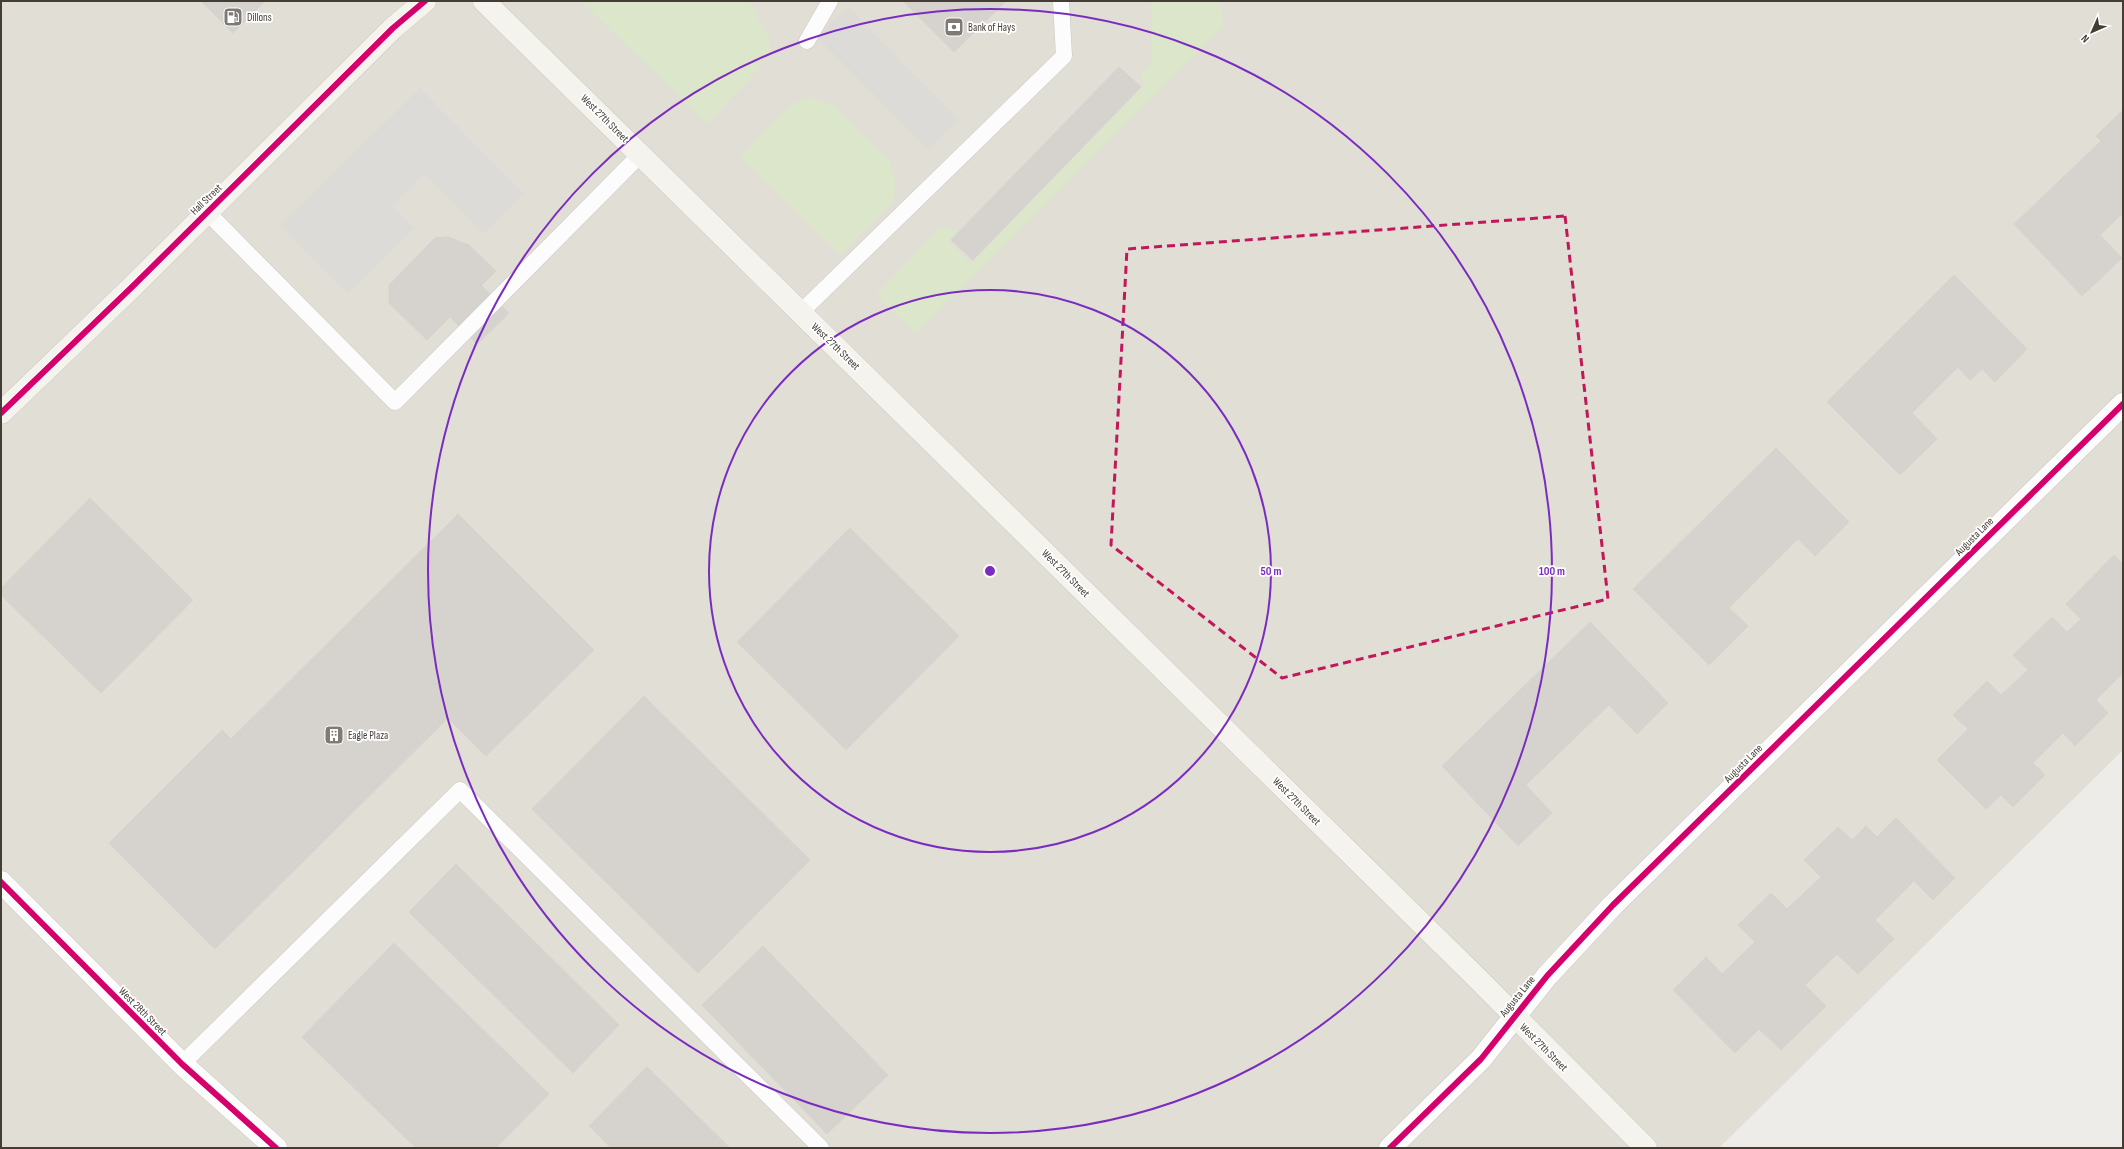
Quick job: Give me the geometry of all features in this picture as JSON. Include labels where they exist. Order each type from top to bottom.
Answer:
[{"type":"main road","name":"Hall Street","points":[[1,413],[393,28],[425,1]]},
{"type":"main road","name":"West 27th Street","points":[[484,1],[1460,962],[1646,1148]]},
{"type":"street","name":"Augusta Lane","points":[[1390,1148],[1481,1059],[1513,1016],[1547,976],[1613,905],[2123,404]]},
{"type":"street","name":"West 28th Street","points":[[1,882],[182,1064],[276,1148]]},
{"type":"lane","points":[[807,41],[830,1]]},
{"type":"lane","points":[[801,312],[1064,56],[1061,1]]},
{"type":"lane","points":[[207,212],[395,402],[641,154]]},
{"type":"lane","points":[[182,1064],[460,790],[821,1148]]},
{"type":"highlighted area","points":[[1565,216],[1608,599],[1282,678],[1111,545],[1127,249]]},
{"type":"shaded area","points":[[1,1],[2123,1],[2123,750],[1719,1148],[1,1148]]},
{"type":"shaded area","points":[[848,7],[959,120],[928,150],[817,37]]},
{"type":"shaded area","points":[[420,88],[524,194],[483,234],[425,174],[392,206],[415,228],[348,294],[280,225]]},
{"type":"green space","points":[[581,1],[750,1],[758,20],[768,35],[771,56],[763,55],[759,69],[707,124]]},
{"type":"green space","points":[[1151,1],[1220,1],[1224,26],[916,334],[876,296],[939,228],[947,226],[958,230],[948,241],[971,263],[1144,85],[1141,73],[1152,63]]},
{"type":"green space","points":[[809,97],[833,105],[890,161],[895,179],[893,202],[841,255],[740,157],[789,106]]},
{"type":"building","name":"Dillons","points":[[201,1],[265,1],[233,33]]},
{"type":"building","name":"Bank of Hays","points":[[903,1],[1006,1],[954,52]]},
{"type":"building","points":[[1119,67],[1141,87],[973,260],[951,240]]},
{"type":"building","points":[[2123,110],[2123,213],[2100,235],[2122,258],[2082,296],[2014,224],[2101,141],[2096,136]]},
{"type":"building","points":[[448,237],[469,245],[496,271],[427,340],[389,303],[389,285],[435,238]]},
{"type":"building","points":[[1954,275],[2027,349],[1995,382],[1982,369],[1970,380],[1958,367],[1912,413],[1937,439],[1900,475],[1827,402]]},
{"type":"building","points":[[481,285],[509,313],[477,344],[450,317]]},
{"type":"building","points":[[1776,448],[1849,522],[1815,556],[1798,539],[1729,608],[1748,626],[1709,665],[1633,589]]},
{"type":"building","points":[[90,498],[193,600],[101,693],[1,595],[1,588]]},
{"type":"building","name":"Eagle Plaza","points":[[458,514],[594,650],[486,756],[448,718],[215,949],[109,843],[222,730],[231,739]]},
{"type":"building","points":[[850,528],[959,636],[846,750],[737,642]]},
{"type":"building","points":[[2114,555],[2123,564],[2123,673],[2096,700],[2108,713],[2075,746],[2063,733],[2033,763],[2045,775],[2013,807],[2001,795],[1986,809],[1937,760],[1968,729],[1953,715],[1987,681],[2001,695],[2028,670],[2013,655],[2052,617],[2067,632],[2081,619],[2066,604]]},
{"type":"building","points":[[1590,622],[1668,703],[1637,734],[1609,705],[1526,785],[1552,813],[1518,846],[1442,766]]},
{"type":"building","points":[[644,696],[810,860],[698,973],[532,809]]},
{"type":"building","points":[[1896,818],[1955,878],[1933,900],[1914,881],[1875,920],[1894,939],[1858,974],[1837,954],[1805,985],[1826,1006],[1781,1050],[1759,1029],[1735,1053],[1673,990],[1706,957],[1722,974],[1755,942],[1738,925],[1771,893],[1787,909],[1821,877],[1804,860],[1838,827],[1852,840],[1866,826],[1877,837]]},
{"type":"building","points":[[456,864],[619,1025],[573,1073],[409,912]]},
{"type":"building","points":[[394,943],[549,1094],[496,1148],[416,1148],[302,1037]]},
{"type":"building","points":[[763,946],[888,1075],[827,1134],[702,1005]]},
{"type":"building","points":[[647,1067],[730,1148],[611,1148],[589,1126]]},
{"type":"cycle path","points":[[1,413],[133,286],[393,28],[425,1]]},
{"type":"cycle path","points":[[1390,1148],[1481,1059],[1547,976],[1613,905],[2123,404]]},
{"type":"cycle path","points":[[1,882],[182,1064],[276,1148]]},
{"type":"place","name":"Dillons","points":[[233,17]]},
{"type":"place","name":"Bank of Hays","points":[[954,27]]},
{"type":"place","name":"Eagle Plaza","points":[[334,735]]}]
